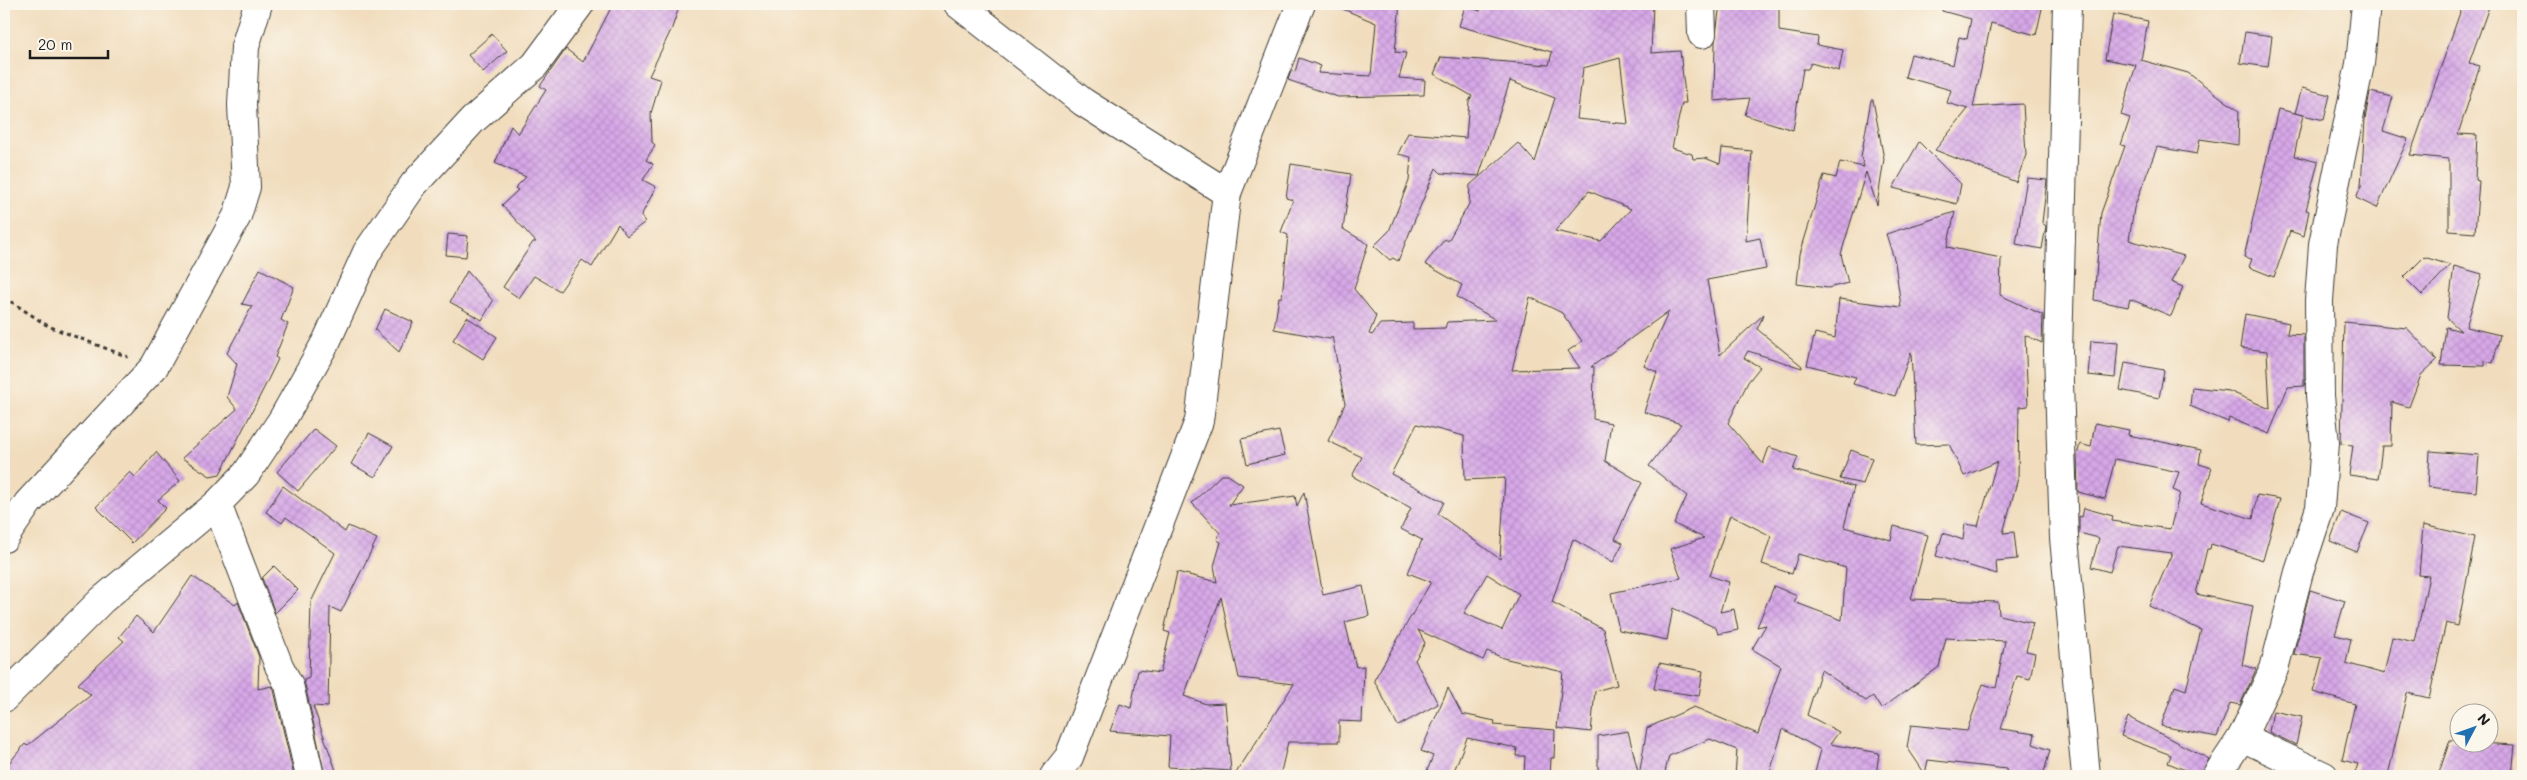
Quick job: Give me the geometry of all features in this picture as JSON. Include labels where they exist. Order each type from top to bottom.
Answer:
[{"type":"street","points":[[4,538],[28,503],[154,368],[237,216],[246,187],[242,105],[245,47],[258,4]]},
{"type":"street","points":[[4,698],[102,600],[217,504],[246,474],[282,420],[327,340],[367,252],[414,184],[473,120],[536,64],[580,4]]},
{"type":"street","points":[[958,4],[1083,102],[1227,193]]},
{"type":"street","points":[[1054,776],[1069,757],[1199,421],[1227,193],[1301,4]]},
{"type":"street","points":[[1701,4],[1702,34]]},
{"type":"street","points":[[2067,4],[2058,350],[2064,538],[2086,776]]},
{"type":"street","points":[[2216,776],[2242,737],[2274,669],[2299,572],[2320,508],[2325,443],[2320,396],[2318,301],[2323,244],[2360,64],[2366,4]]},
{"type":"street","points":[[217,504],[266,633],[289,685],[310,776]]},
{"type":"street","points":[[2242,737],[2324,776]]},
{"type":"path","points":[[4,297],[48,326],[154,368]]},
{"type":"building","points":[[613,4],[680,4],[672,28],[649,76],[661,80],[651,113],[652,142],[655,145],[646,160],[653,164],[643,180],[656,187],[641,216],[645,222],[627,236],[618,224],[592,267],[582,260],[560,291],[534,276],[519,298],[503,287],[533,242],[536,242],[502,205],[518,190],[515,188],[526,177],[495,163],[511,126],[518,134],[546,90],[540,86],[566,49],[583,62]]},
{"type":"building","points":[[1331,4],[1400,4],[1395,52],[1406,53],[1399,78],[1425,80],[1424,95],[1338,97],[1288,80],[1291,71],[1295,72],[1299,58],[1321,66],[1318,73],[1371,76],[1376,23]]},
{"type":"building","points":[[1481,4],[1653,4],[1651,53],[1680,51],[1686,103],[1682,103],[1672,148],[1692,154],[1693,159],[1705,158],[1720,164],[1722,148],[1752,151],[1746,241],[1760,238],[1766,269],[1707,280],[1720,355],[1764,314],[1757,329],[1802,366],[1802,368],[1748,351],[1744,358],[1760,367],[1748,382],[1728,423],[1763,464],[1769,447],[1798,457],[1793,470],[1854,487],[1844,527],[1891,540],[1894,526],[1928,535],[1911,599],[1998,602],[1999,615],[2033,623],[2026,651],[2035,653],[2030,679],[2017,676],[2001,729],[2035,734],[2033,744],[2050,750],[2043,776],[2007,776],[2006,769],[1928,760],[1925,774],[1907,747],[1911,725],[1967,731],[1983,684],[1996,688],[2005,641],[1946,638],[1939,667],[1881,709],[1873,696],[1866,701],[1821,670],[1807,715],[1839,732],[1830,744],[1879,753],[1876,776],[1842,773],[1841,776],[1814,776],[1821,750],[1783,729],[1769,776],[1735,776],[1737,750],[1710,739],[1669,756],[1664,776],[1639,776],[1647,728],[1694,707],[1758,734],[1781,666],[1752,649],[1766,625],[1757,627],[1774,586],[1797,596],[1794,602],[1842,620],[1846,568],[1798,554],[1792,574],[1762,564],[1771,536],[1730,515],[1710,576],[1729,582],[1720,612],[1734,609],[1738,630],[1718,634],[1716,628],[1673,608],[1667,640],[1619,630],[1611,593],[1681,578],[1670,549],[1704,538],[1674,524],[1687,496],[1649,466],[1681,424],[1644,412],[1657,372],[1644,366],[1669,311],[1591,367],[1594,367],[1593,419],[1611,423],[1605,461],[1642,483],[1630,504],[1615,539],[1623,543],[1613,562],[1573,539],[1552,602],[1603,629],[1617,685],[1595,691],[1591,732],[1557,728],[1563,672],[1503,658],[1487,651],[1483,660],[1418,630],[1425,643],[1415,660],[1438,704],[1398,726],[1374,680],[1431,582],[1408,573],[1422,540],[1401,529],[1411,508],[1352,476],[1362,457],[1328,441],[1345,404],[1332,336],[1330,339],[1274,329],[1279,297],[1282,297],[1288,235],[1281,232],[1293,200],[1286,198],[1291,164],[1351,174],[1343,229],[1368,244],[1354,289],[1376,316],[1369,334],[1372,335],[1380,324],[1413,323],[1413,329],[1445,328],[1447,322],[1496,320],[1457,297],[1462,285],[1425,264],[1445,239],[1448,241],[1469,204],[1470,185],[1518,143],[1535,162],[1555,98],[1510,81],[1479,176],[1441,173],[1436,168],[1398,261],[1393,258],[1390,260],[1374,246],[1389,231],[1409,181],[1411,157],[1398,154],[1408,133],[1466,138],[1469,101],[1472,96],[1434,74],[1441,57],[1549,65],[1552,52],[1459,26],[1465,6],[1480,11]],"holes":[[[1620,58],[1628,124],[1577,119],[1583,68]],[[1589,191],[1631,209],[1601,241],[1555,231]],[[1530,297],[1562,313],[1582,341],[1568,351],[1580,368],[1512,370]],[[1417,424],[1464,436],[1465,480],[1505,478],[1500,559],[1438,514],[1444,502],[1391,474]],[[1487,574],[1519,594],[1502,630],[1464,613]]]},
{"type":"building","points":[[1720,4],[1779,4],[1779,31],[1818,37],[1817,45],[1843,50],[1839,71],[1811,63],[1808,69],[1803,69],[1793,130],[1745,115],[1750,98],[1714,101],[1715,42]]},
{"type":"building","points":[[1943,4],[2043,4],[2036,35],[1991,23],[1973,107],[2023,104],[2026,155],[2016,182],[1935,150],[1968,109],[1947,103],[1951,90],[1905,77],[1911,54],[1953,65],[1959,37],[1967,39],[1971,19],[1942,11]]},
{"type":"building","points":[[2463,4],[2490,4],[2469,63],[2480,66],[2458,134],[2477,135],[2475,180],[2479,181],[2475,233],[2449,231],[2449,159],[2410,155]]},
{"type":"building","points":[[2113,14],[2148,21],[2141,60],[2188,73],[2239,111],[2238,145],[2200,139],[2197,154],[2157,147],[2134,208],[2129,240],[2184,256],[2171,282],[2183,287],[2171,316],[2130,299],[2128,307],[2094,300],[2101,213],[2125,146],[2121,145],[2130,118],[2121,115],[2136,65],[2105,59]]},
{"type":"building","points":[[2245,32],[2272,36],[2268,67],[2240,63]]},
{"type":"building","points":[[492,34],[507,51],[483,72],[468,55]]},
{"type":"building","points":[[2302,88],[2330,95],[2324,120],[2295,113]]},
{"type":"building","points":[[2370,92],[2393,97],[2383,131],[2408,139],[2377,208],[2356,198],[2361,186],[2365,119]]},
{"type":"building","points":[[1871,100],[1873,100],[1884,159],[1877,205],[1866,172],[1841,254],[1848,283],[1828,288],[1797,284],[1800,254],[1824,175],[1836,178],[1840,162],[1864,167],[1861,157]]},
{"type":"building","points":[[2278,109],[2303,115],[2294,156],[2318,162],[2306,210],[2309,211],[2304,236],[2290,231],[2274,277],[2249,267],[2252,259],[2244,257]]},
{"type":"building","points":[[1919,142],[1961,184],[1957,204],[1893,188]]},
{"type":"building","points":[[2027,178],[2047,180],[2042,223],[2046,226],[2042,249],[2016,244]]},
{"type":"building","points":[[1955,212],[1947,247],[2001,258],[2000,295],[2043,315],[2042,343],[2025,335],[2028,406],[2019,407],[2018,478],[2003,533],[2014,532],[2017,559],[1996,561],[1997,574],[1936,556],[1943,533],[1963,540],[1965,524],[1978,526],[1997,462],[1964,476],[1949,444],[1916,445],[1911,352],[1895,396],[1853,384],[1856,377],[1807,365],[1815,333],[1835,338],[1839,299],[1901,307],[1895,262],[1886,234]]},
{"type":"building","points":[[448,234],[468,236],[466,257],[446,255]]},
{"type":"building","points":[[2424,257],[2450,265],[2422,295],[2404,277]]},
{"type":"building","points":[[2454,266],[2482,274],[2466,327],[2500,335],[2493,363],[2485,361],[2485,366],[2441,365],[2446,327],[2461,331],[2447,318]]},
{"type":"building","points":[[260,269],[294,287],[281,320],[288,324],[275,357],[278,359],[220,474],[210,476],[182,458],[237,409],[227,397],[237,364],[227,353],[252,306],[242,304]]},
{"type":"building","points":[[467,271],[493,301],[482,320],[450,302]]},
{"type":"building","points":[[385,309],[413,322],[399,352],[375,330]]},
{"type":"building","points":[[2245,314],[2289,323],[2287,334],[2304,335],[2304,386],[2288,387],[2269,434],[2229,418],[2228,422],[2190,406],[2192,387],[2229,391],[2270,409],[2267,351],[2240,348]]},
{"type":"building","points":[[467,317],[497,337],[483,359],[453,340]]},
{"type":"building","points":[[2344,322],[2407,328],[2437,360],[2421,375],[2409,407],[2392,402],[2391,446],[2382,446],[2378,479],[2349,475],[2353,445],[2341,444]]},
{"type":"building","points":[[2091,341],[2118,343],[2115,378],[2088,375]]},
{"type":"building","points":[[2125,363],[2164,370],[2159,398],[2120,390]]},
{"type":"building","points":[[2095,423],[2129,430],[2128,435],[2201,450],[2199,464],[2212,468],[2201,503],[2253,519],[2257,495],[2280,499],[2263,560],[2211,544],[2210,549],[2207,549],[2196,594],[2253,606],[2242,665],[2256,669],[2240,705],[2230,703],[2217,737],[2161,726],[2175,686],[2186,690],[2201,630],[2149,606],[2172,553],[2118,546],[2110,572],[2091,567],[2099,538],[2079,533],[2079,516],[2082,517],[2084,508],[2113,516],[2112,521],[2170,529],[2180,493],[2173,490],[2179,472],[2115,459],[2105,499],[2078,492],[2077,455],[2080,444],[2091,447]]},
{"type":"building","points":[[314,429],[336,446],[298,491],[277,472]]},
{"type":"building","points":[[1279,431],[1285,455],[1247,464],[1241,439]]},
{"type":"building","points":[[369,433],[393,446],[375,477],[351,464]]},
{"type":"building","points":[[1851,450],[1872,458],[1863,484],[1840,479]]},
{"type":"building","points":[[2430,451],[2479,455],[2476,492],[2428,487]]},
{"type":"building","points":[[156,452],[180,481],[158,500],[166,508],[132,543],[96,507],[130,472],[135,477]]},
{"type":"building","points":[[1221,475],[1228,475],[1243,485],[1229,505],[1295,496],[1297,506],[1304,492],[1323,595],[1363,586],[1369,616],[1345,622],[1356,667],[1364,666],[1362,722],[1339,721],[1339,742],[1288,742],[1280,776],[1234,776],[1294,684],[1239,678],[1221,597],[1184,696],[1206,704],[1225,703],[1231,771],[1168,767],[1170,736],[1110,731],[1120,704],[1131,708],[1138,670],[1160,673],[1170,633],[1164,631],[1177,572],[1217,582],[1214,566],[1221,542],[1217,540],[1220,533],[1192,503]]},
{"type":"building","points":[[283,486],[345,532],[348,526],[377,539],[341,612],[330,607],[328,707],[313,706],[338,776],[325,776],[304,680],[309,678],[311,602],[335,553],[286,517],[282,523],[266,512]]},
{"type":"building","points":[[2341,512],[2369,523],[2357,552],[2330,541]]},
{"type":"building","points":[[2423,525],[2475,537],[2458,626],[2446,623],[2429,698],[2407,693],[2389,771],[2386,776],[2354,776],[2358,764],[2342,760],[2355,704],[2313,692],[2322,658],[2294,654],[2310,590],[2345,601],[2335,635],[2351,639],[2346,663],[2384,674],[2392,637],[2415,642],[2429,576],[2419,575]]},
{"type":"building","points":[[274,566],[298,590],[275,613],[262,578]]},
{"type":"building","points":[[192,576],[235,605],[238,602],[259,657],[258,689],[272,686],[274,690],[294,776],[4,776],[4,769],[25,744],[27,746],[91,695],[78,684],[124,641],[119,637],[136,616],[154,632]]},
{"type":"building","points":[[1659,663],[1703,671],[1699,696],[1654,689]]},
{"type":"building","points":[[1448,688],[1462,714],[1495,721],[1494,725],[1555,730],[1554,758],[1551,758],[1550,776],[1524,775],[1525,756],[1516,756],[1517,748],[1467,738],[1452,776],[1425,776],[1433,756],[1421,751]]},
{"type":"building","points":[[2273,711],[2302,717],[2296,745],[2269,732]]},
{"type":"building","points":[[2128,717],[2209,759],[2200,776],[2168,763],[2171,755],[2121,736]]},
{"type":"building","points":[[1628,731],[1639,776],[1598,776],[1598,736]]},
{"type":"building","points":[[2450,740],[2450,752],[2500,752],[2500,744],[2515,745],[2512,776],[2438,776]]}]
